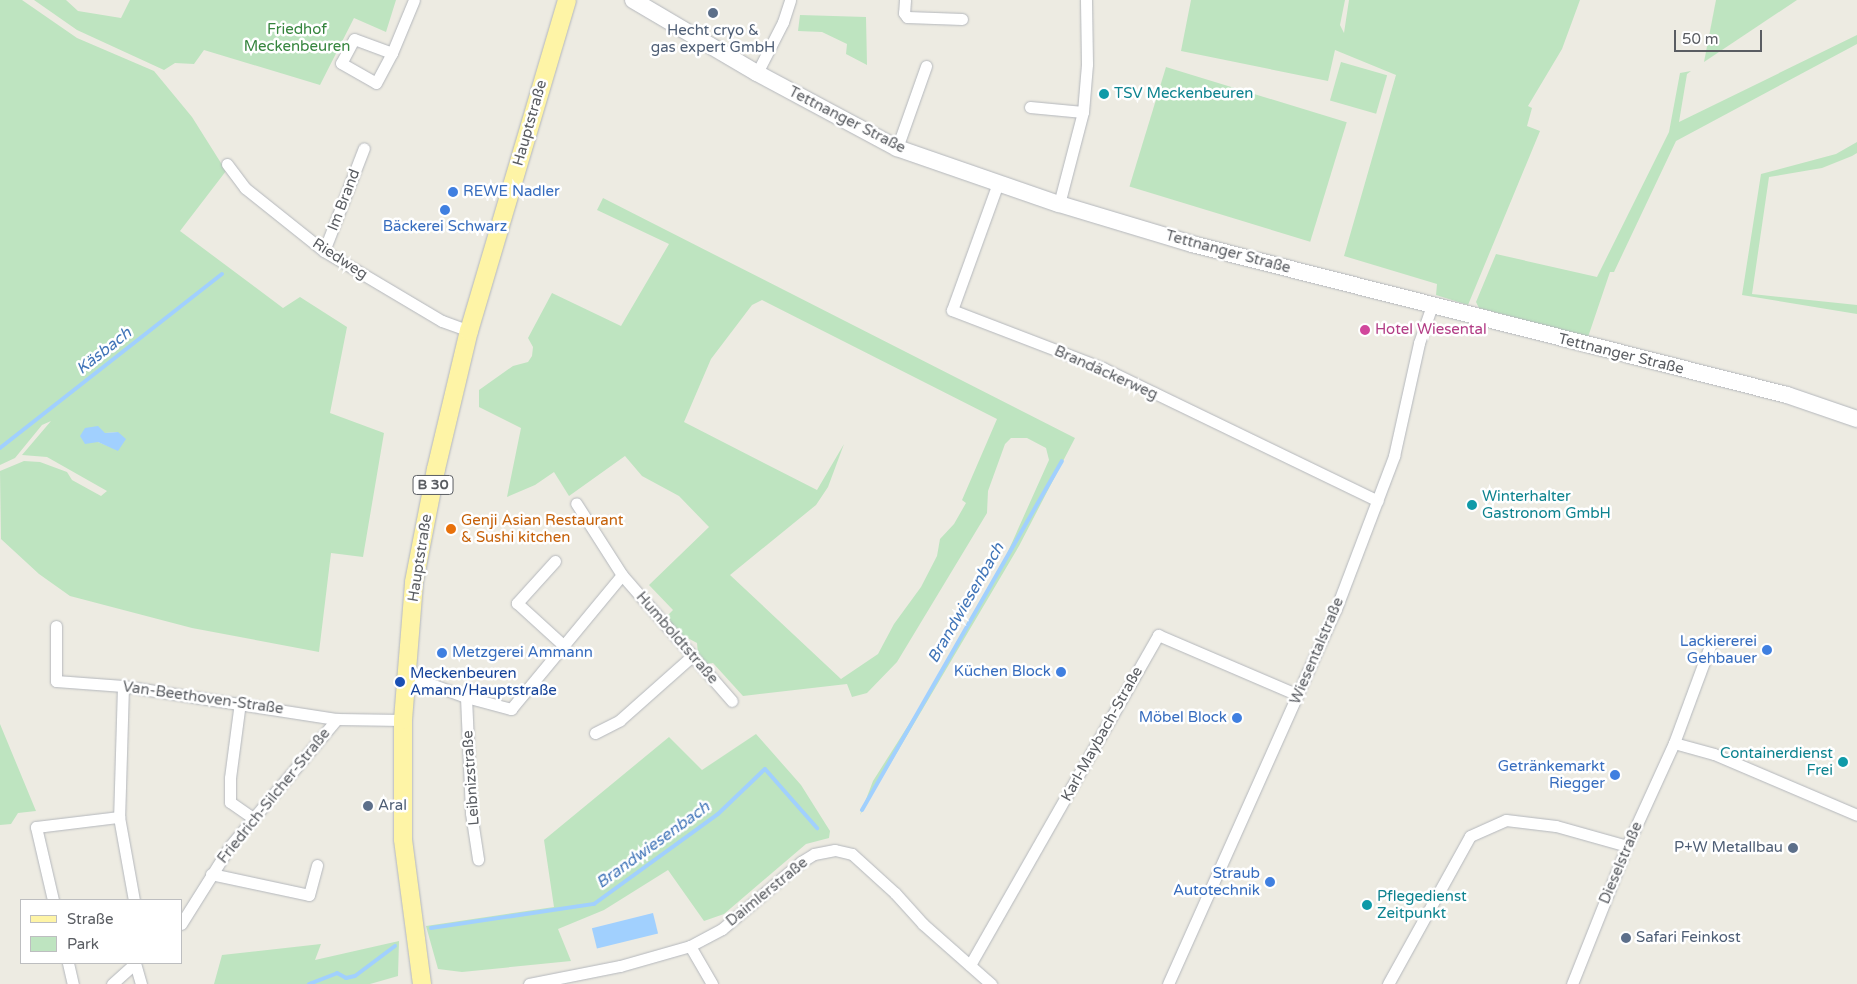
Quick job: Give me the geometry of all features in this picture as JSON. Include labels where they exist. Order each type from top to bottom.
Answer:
[{"type":"main road","name":"Hauptstraße","points":[[422,984],[403,839],[403,720],[414,582],[436,469],[469,331],[566,0]]},
{"type":"main road","name":"Tettnanger Straße","points":[[633,0],[757,73],[897,148],[1059,204],[1192,244],[1787,395],[1857,419]]},
{"type":"street","points":[[392,53],[354,39],[341,63],[376,83],[392,53],[414,0]]},
{"type":"street","points":[[757,73],[783,22],[790,0]]},
{"type":"street","points":[[906,0],[904,13],[907,17],[962,19]]},
{"type":"street","points":[[1059,204],[1083,112],[1087,64],[1086,0]]},
{"type":"street","points":[[897,148],[926,66]]},
{"type":"street","points":[[1030,107],[1083,112]]},
{"type":"street","name":"Im Brand","points":[[324,251],[364,148]]},
{"type":"street","name":"Riedweg","points":[[227,164],[245,188],[324,251],[442,321],[469,331]]},
{"type":"street","name":"Brandäckerweg","points":[[998,183],[952,310],[1103,368],[1378,501]]},
{"type":"street","name":"Wiesentalstraße","points":[[1168,984],[1298,695],[1378,501],[1394,456],[1419,343],[1432,306]]},
{"type":"street","name":"Humboldtstraße","points":[[576,503],[622,575],[732,701]]},
{"type":"street","points":[[555,560],[517,603],[563,645]]},
{"type":"street","points":[[406,675],[466,697],[511,709],[622,575]]},
{"type":"street","name":"Van-Beethoven-Straße","points":[[56,626],[56,681],[123,686],[240,702],[337,719],[403,720]]},
{"type":"street","name":"Karl-Maybach-Straße","points":[[970,964],[1158,635],[1298,695]]},
{"type":"street","name":"Dieselstraße","points":[[1572,984],[1627,846],[1674,743],[1712,643]]},
{"type":"street","points":[[595,733],[620,720],[692,656]]},
{"type":"street","points":[[123,686],[119,817],[134,899]]},
{"type":"street","name":"Leibnizstraße","points":[[466,697],[471,813],[478,859]]},
{"type":"street","points":[[240,702],[230,778],[230,802],[253,818]]},
{"type":"street","name":"Friedrich-Silcher-Straße","points":[[182,922],[211,874],[253,818],[337,719]]},
{"type":"street","points":[[1674,743],[1714,754],[1857,815]]},
{"type":"street","points":[[53,899],[36,828],[119,817]]},
{"type":"street","points":[[1388,984],[1470,836],[1506,820],[1556,826],[1627,846]]},
{"type":"street","name":"Daimlerstraße","points":[[529,984],[620,966],[690,946],[722,929],[801,862],[814,854],[835,850],[852,854],[895,893],[923,924],[991,984]]},
{"type":"street","points":[[211,874],[309,895],[317,865]]},
{"type":"street","points":[[690,946],[712,984]]},
{"type":"street","points":[[68,964],[74,984]]},
{"type":"street","points":[[112,984],[135,964]]},
{"type":"street","points":[[136,964],[141,984]]},
{"type":"green space","points":[[0,0],[22,0],[77,38],[154,71],[192,117],[226,171],[180,231],[283,308],[300,297],[347,327],[330,413],[384,433],[363,557],[331,553],[319,652],[192,628],[70,596],[39,574],[1,539],[0,471],[24,461],[40,462],[67,472],[72,480],[101,496],[107,491],[47,457],[22,455],[51,421],[42,425],[15,458],[0,465]],"holes":[[[118,432],[118,450],[98,442],[105,433]]]},
{"type":"green space","name":"Friedhof Meckenbeuren","points":[[34,0],[66,0],[78,11],[121,18],[130,0],[396,0],[386,32],[354,18],[320,85],[204,50],[194,64],[175,63],[164,70],[77,30]]},
{"type":"green space","points":[[1191,0],[1345,0],[1340,25],[1344,33],[1349,0],[1580,0],[1562,49],[1528,106],[1532,108],[1527,126],[1540,131],[1468,305],[1436,295],[1437,284],[1344,256],[1396,75],[1335,50],[1328,81],[1181,51]]},
{"type":"green space","points":[[1716,0],[1797,0],[1704,62]]},
{"type":"green space","points":[[800,15],[866,17],[867,65],[846,54],[847,44],[822,32],[798,31]]},
{"type":"green space","points":[[1857,35],[1857,44],[1676,141],[1614,272],[1610,272],[1588,337],[1479,308],[1476,302],[1496,254],[1597,277],[1669,132],[1680,73],[1691,71],[1687,74],[1679,122]]},
{"type":"green space","points":[[1341,62],[1387,75],[1376,114],[1330,100]]},
{"type":"green space","points":[[1166,67],[1347,122],[1310,242],[1129,187]]},
{"type":"green space","points":[[1857,142],[1857,153],[1822,168],[1769,177],[1752,294],[1857,305],[1857,314],[1742,295],[1761,174],[1836,154]]},
{"type":"green space","points":[[603,198],[1075,438],[1019,546],[860,815],[873,781],[942,672],[997,576],[1049,460],[1046,448],[1027,438],[1011,438],[1005,444],[988,491],[987,513],[897,662],[867,693],[852,697],[847,684],[743,696],[713,663],[707,664],[698,654],[697,643],[682,635],[666,617],[673,610],[649,585],[709,527],[679,496],[642,476],[625,456],[569,496],[554,472],[535,485],[507,497],[521,428],[479,407],[479,390],[513,366],[528,362],[532,356],[533,347],[528,338],[552,293],[621,326],[669,244],[597,210]],"holes":[[[762,300],[997,419],[962,500],[966,503],[954,524],[940,539],[937,556],[921,587],[894,624],[878,654],[841,679],[730,575],[816,505],[828,487],[844,444],[817,490],[684,422],[711,359],[752,305]]]},
{"type":"green space","points":[[0,724],[36,811],[18,813],[11,824],[0,825]]},
{"type":"green space","points":[[756,734],[801,785],[830,831],[829,838],[806,844],[724,914],[704,921],[668,870],[604,910],[558,929],[571,961],[462,972],[438,969],[426,926],[554,907],[544,840],[669,737],[702,770]]},
{"type":"green space","points":[[399,941],[398,976],[370,984],[214,984],[222,955],[321,944],[315,960]]},
{"type":"water","points":[[98,426],[105,433],[118,432],[126,439],[118,451],[98,442],[85,444],[80,436],[85,428]]},
{"type":"water","points":[[653,913],[658,933],[597,949],[592,928]]},
{"type":"waterway","name":"Käsbach","points":[[0,448],[222,274]]},
{"type":"waterway","name":"Brandwiesenbach","points":[[862,810],[1062,461]]},
{"type":"waterway","name":"Brandwiesenbach","points":[[431,928],[594,904],[718,814],[765,769],[817,828]]},
{"type":"waterway","name":"Brandwiesenbach","points":[[309,984],[337,973],[346,978],[355,976],[395,946]]},
{"type":"place","name":"Hecht cryo & gas expert GmbH","points":[[713,13]]},
{"type":"place","name":"TSV Meckenbeuren","points":[[1104,94]]},
{"type":"place","name":"REWE Nadler","points":[[453,192]]},
{"type":"place","name":"Bäckerei Schwarz","points":[[445,210]]},
{"type":"place","name":"Hotel Wiesental","points":[[1365,330]]},
{"type":"place","name":"Winterhalter Gastronom GmbH","points":[[1472,505]]},
{"type":"place","name":"Genji Asian Restaurant & Sushi kitchen","points":[[451,529]]},
{"type":"place","name":"Lackiererei Gehbauer","points":[[1767,650]]},
{"type":"place","name":"Metzgerei Ammann","points":[[442,653]]},
{"type":"place","name":"Küchen Block","points":[[1061,672]]},
{"type":"place","name":"Meckenbeuren Amann/Hauptstraße","points":[[400,682]]},
{"type":"place","name":"Möbel Block","points":[[1237,718]]},
{"type":"place","name":"Containerdienst Frei","points":[[1843,762]]},
{"type":"place","name":"Getränkemarkt Riegger","points":[[1615,775]]},
{"type":"place","name":"Aral","points":[[368,806]]},
{"type":"place","name":"P+W Metallbau","points":[[1793,848]]},
{"type":"place","name":"Straub Autotechnik","points":[[1270,882]]},
{"type":"place","name":"Pflegedienst Zeitpunkt","points":[[1367,905]]},
{"type":"place","name":"Safari Feinkost","points":[[1626,938]]}]
